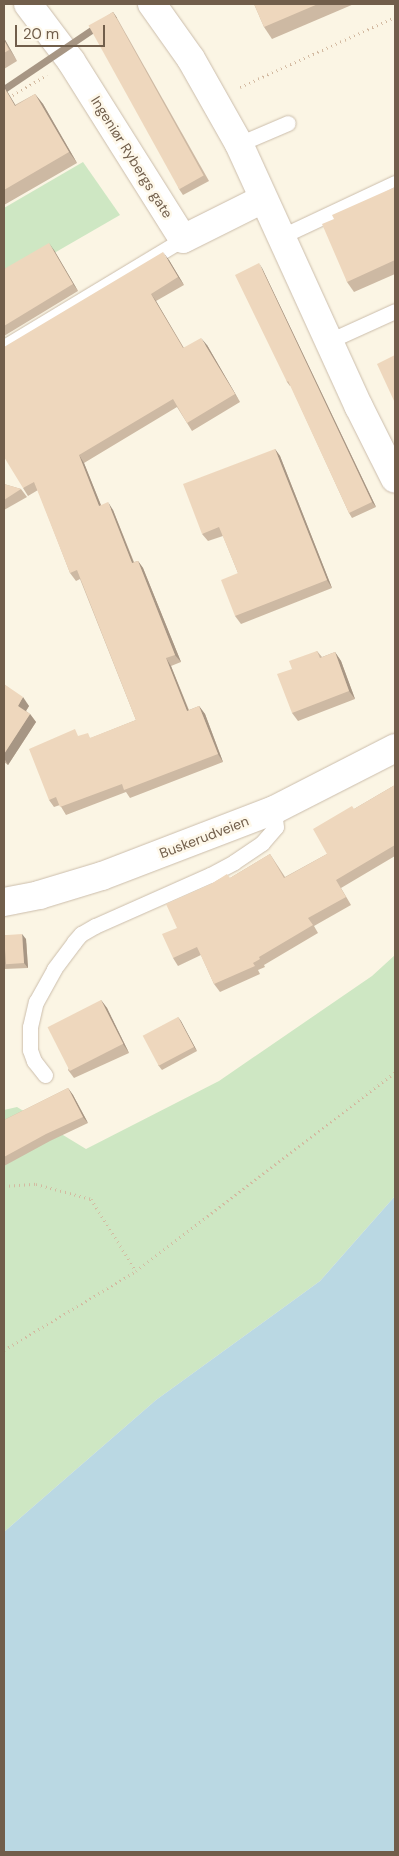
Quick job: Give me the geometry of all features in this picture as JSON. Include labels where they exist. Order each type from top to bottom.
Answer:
[{"type":"street","name":"Ingeniør Rybergs gate","points":[[28,4],[71,61],[183,239]]},
{"type":"street","points":[[152,4],[192,59],[239,144],[280,237],[395,479]]},
{"type":"street","points":[[183,239],[263,199]]},
{"type":"street","name":"Buskerudveien","points":[[4,902],[39,895],[102,876],[274,810],[395,748]]},
{"type":"lane","points":[[239,144],[288,123]]},
{"type":"lane","points":[[280,237],[395,183]]},
{"type":"lane","points":[[4,348],[183,239]]},
{"type":"lane","points":[[329,341],[395,310]]},
{"type":"lane","points":[[45,1075],[34,1061],[30,1050],[30,1028],[36,1002],[54,969],[74,942],[81,934],[95,926],[210,875],[234,862],[262,843],[276,827],[274,810]]},
{"type":"path","points":[[214,99],[395,17]]},
{"type":"path","points":[[4,100],[71,61]]},
{"type":"path","points":[[4,1350],[136,1271],[395,1072]]},
{"type":"path","points":[[4,1186],[36,1184],[90,1199],[136,1271]]},
{"type":"green space","points":[[83,162],[120,215],[4,282],[4,208]]},
{"type":"green space","points":[[395,955],[395,1196],[320,1281],[156,1400],[4,1532],[4,1110],[17,1107],[86,1149],[219,1081],[372,976]]},
{"type":"water","points":[[395,1196],[395,1852],[4,1852],[4,1532],[156,1400],[320,1281]]},
{"type":"building","points":[[254,4],[318,4],[264,27]]},
{"type":"building","points":[[113,12],[204,176],[179,189],[89,26]]},
{"type":"building","points":[[4,40],[9,50],[4,53]]},
{"type":"building","points":[[4,87],[15,106],[35,94],[69,152],[4,190]]},
{"type":"building","points":[[395,187],[395,260],[347,282],[322,224],[334,219],[332,215]]},
{"type":"building","points":[[49,243],[73,284],[4,326],[4,269]]},
{"type":"building","points":[[163,252],[178,277],[151,294],[183,348],[201,338],[235,394],[187,423],[173,399],[79,455],[99,506],[108,502],[132,563],[138,561],[175,655],[166,658],[187,711],[199,706],[218,754],[124,790],[122,784],[60,807],[56,797],[49,800],[29,749],[75,729],[78,736],[88,733],[90,738],[136,720],[77,570],[70,573],[34,482],[23,488],[4,457],[4,347]]},
{"type":"building","points":[[259,263],[372,502],[349,513],[288,381],[235,275]]},
{"type":"building","points":[[395,355],[395,403],[377,364]]},
{"type":"building","points":[[275,449],[327,580],[235,616],[221,580],[238,573],[219,527],[202,534],[183,484]]},
{"type":"building","points":[[4,484],[21,489],[4,500]]},
{"type":"building","points":[[317,651],[320,658],[335,652],[349,691],[292,713],[277,674],[292,669],[289,661]]},
{"type":"building","points":[[4,684],[23,697],[18,706],[30,714],[4,754]]},
{"type":"building","points":[[395,785],[395,845],[336,880],[346,897],[308,918],[313,925],[259,957],[260,959],[253,963],[255,966],[214,984],[197,947],[173,958],[162,934],[177,928],[166,904],[211,884],[227,874],[230,878],[270,854],[284,878],[327,854],[313,829],[352,806],[354,809]]},
{"type":"building","points":[[22,934],[24,963],[6,964],[4,935]]},
{"type":"building","points":[[101,1000],[123,1044],[70,1071],[48,1027]]},
{"type":"building","points":[[178,1017],[194,1047],[159,1066],[143,1036]]},
{"type":"building","points":[[68,1088],[83,1117],[46,1134],[4,1157],[4,1120]]}]
